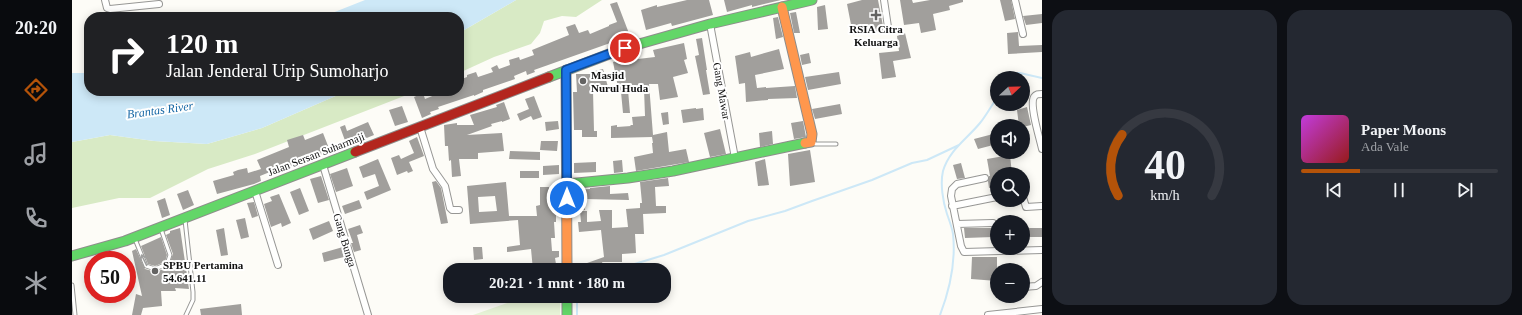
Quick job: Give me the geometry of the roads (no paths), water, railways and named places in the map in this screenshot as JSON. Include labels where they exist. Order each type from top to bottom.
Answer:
[{"type":"main road","name":"Jalan Sersan Suharmaji","points":[[72,256],[104,248],[185,218],[625,48],[710,24],[812,0]]},
{"type":"main road","points":[[567,184],[628,178],[673,171],[811,142],[812,134],[782,8]]},
{"type":"main road","points":[[566,70],[567,263]]},
{"type":"main road","points":[[567,303],[567,315]]},
{"type":"street","points":[[105,0],[107,8],[110,9],[159,4]]},
{"type":"street","points":[[884,0],[888,27]]},
{"type":"street","points":[[1015,0],[1023,34]]},
{"type":"street","name":"Gang Mawar","points":[[710,24],[735,158]]},
{"type":"street","points":[[1042,94],[1037,94],[1034,96],[1032,105],[1042,149]]},
{"type":"street","points":[[420,127],[433,168],[445,186],[450,208],[452,210],[459,210]]},
{"type":"street","name":"Gang Bunga","points":[[323,165],[368,315]]},
{"type":"street","points":[[985,178],[954,186],[951,196],[961,246],[964,252],[1042,250]]},
{"type":"street","points":[[255,191],[278,265]]},
{"type":"street","points":[[952,206],[990,198]]},
{"type":"street","points":[[1030,207],[1042,206]]},
{"type":"street","points":[[957,224],[990,223]]},
{"type":"street","points":[[1030,286],[1036,286],[1042,282]]},
{"type":"street","points":[[988,315],[1042,309]]},
{"type":"lane","points":[[811,142],[816,144],[836,144]]},
{"type":"lane","points":[[185,218],[193,296],[193,300],[186,315]]},
{"type":"lane","points":[[134,237],[146,266],[155,269],[167,264],[170,255],[161,227]]},
{"type":"lane","points":[[72,285],[76,315]]},
{"type":"water","points":[[365,0],[516,0],[464,30],[464,12],[335,12]]},
{"type":"water","name":"Brantas River","points":[[72,73],[84,73],[84,96],[336,96],[262,128],[207,144],[154,141],[110,135],[72,142]]},
{"type":"waterway","points":[[1030,75],[1042,78]]},
{"type":"waterway","points":[[940,315],[947,295],[954,255],[953,231],[942,193],[943,171],[949,157],[980,123],[990,108]]},
{"type":"waterway","points":[[638,263],[664,255],[748,221],[785,211],[872,180],[912,163],[927,160],[959,145]]},
{"type":"waterway","points":[[577,303],[577,315]]},
{"type":"place","name":"RSIA Citra Keluarga","points":[[876,15]]},
{"type":"place","name":"Masjid Nurul Huda","points":[[583,81]]},
{"type":"place","name":"SPBU Pertamina 54.641.11","points":[[155,271]]}]
